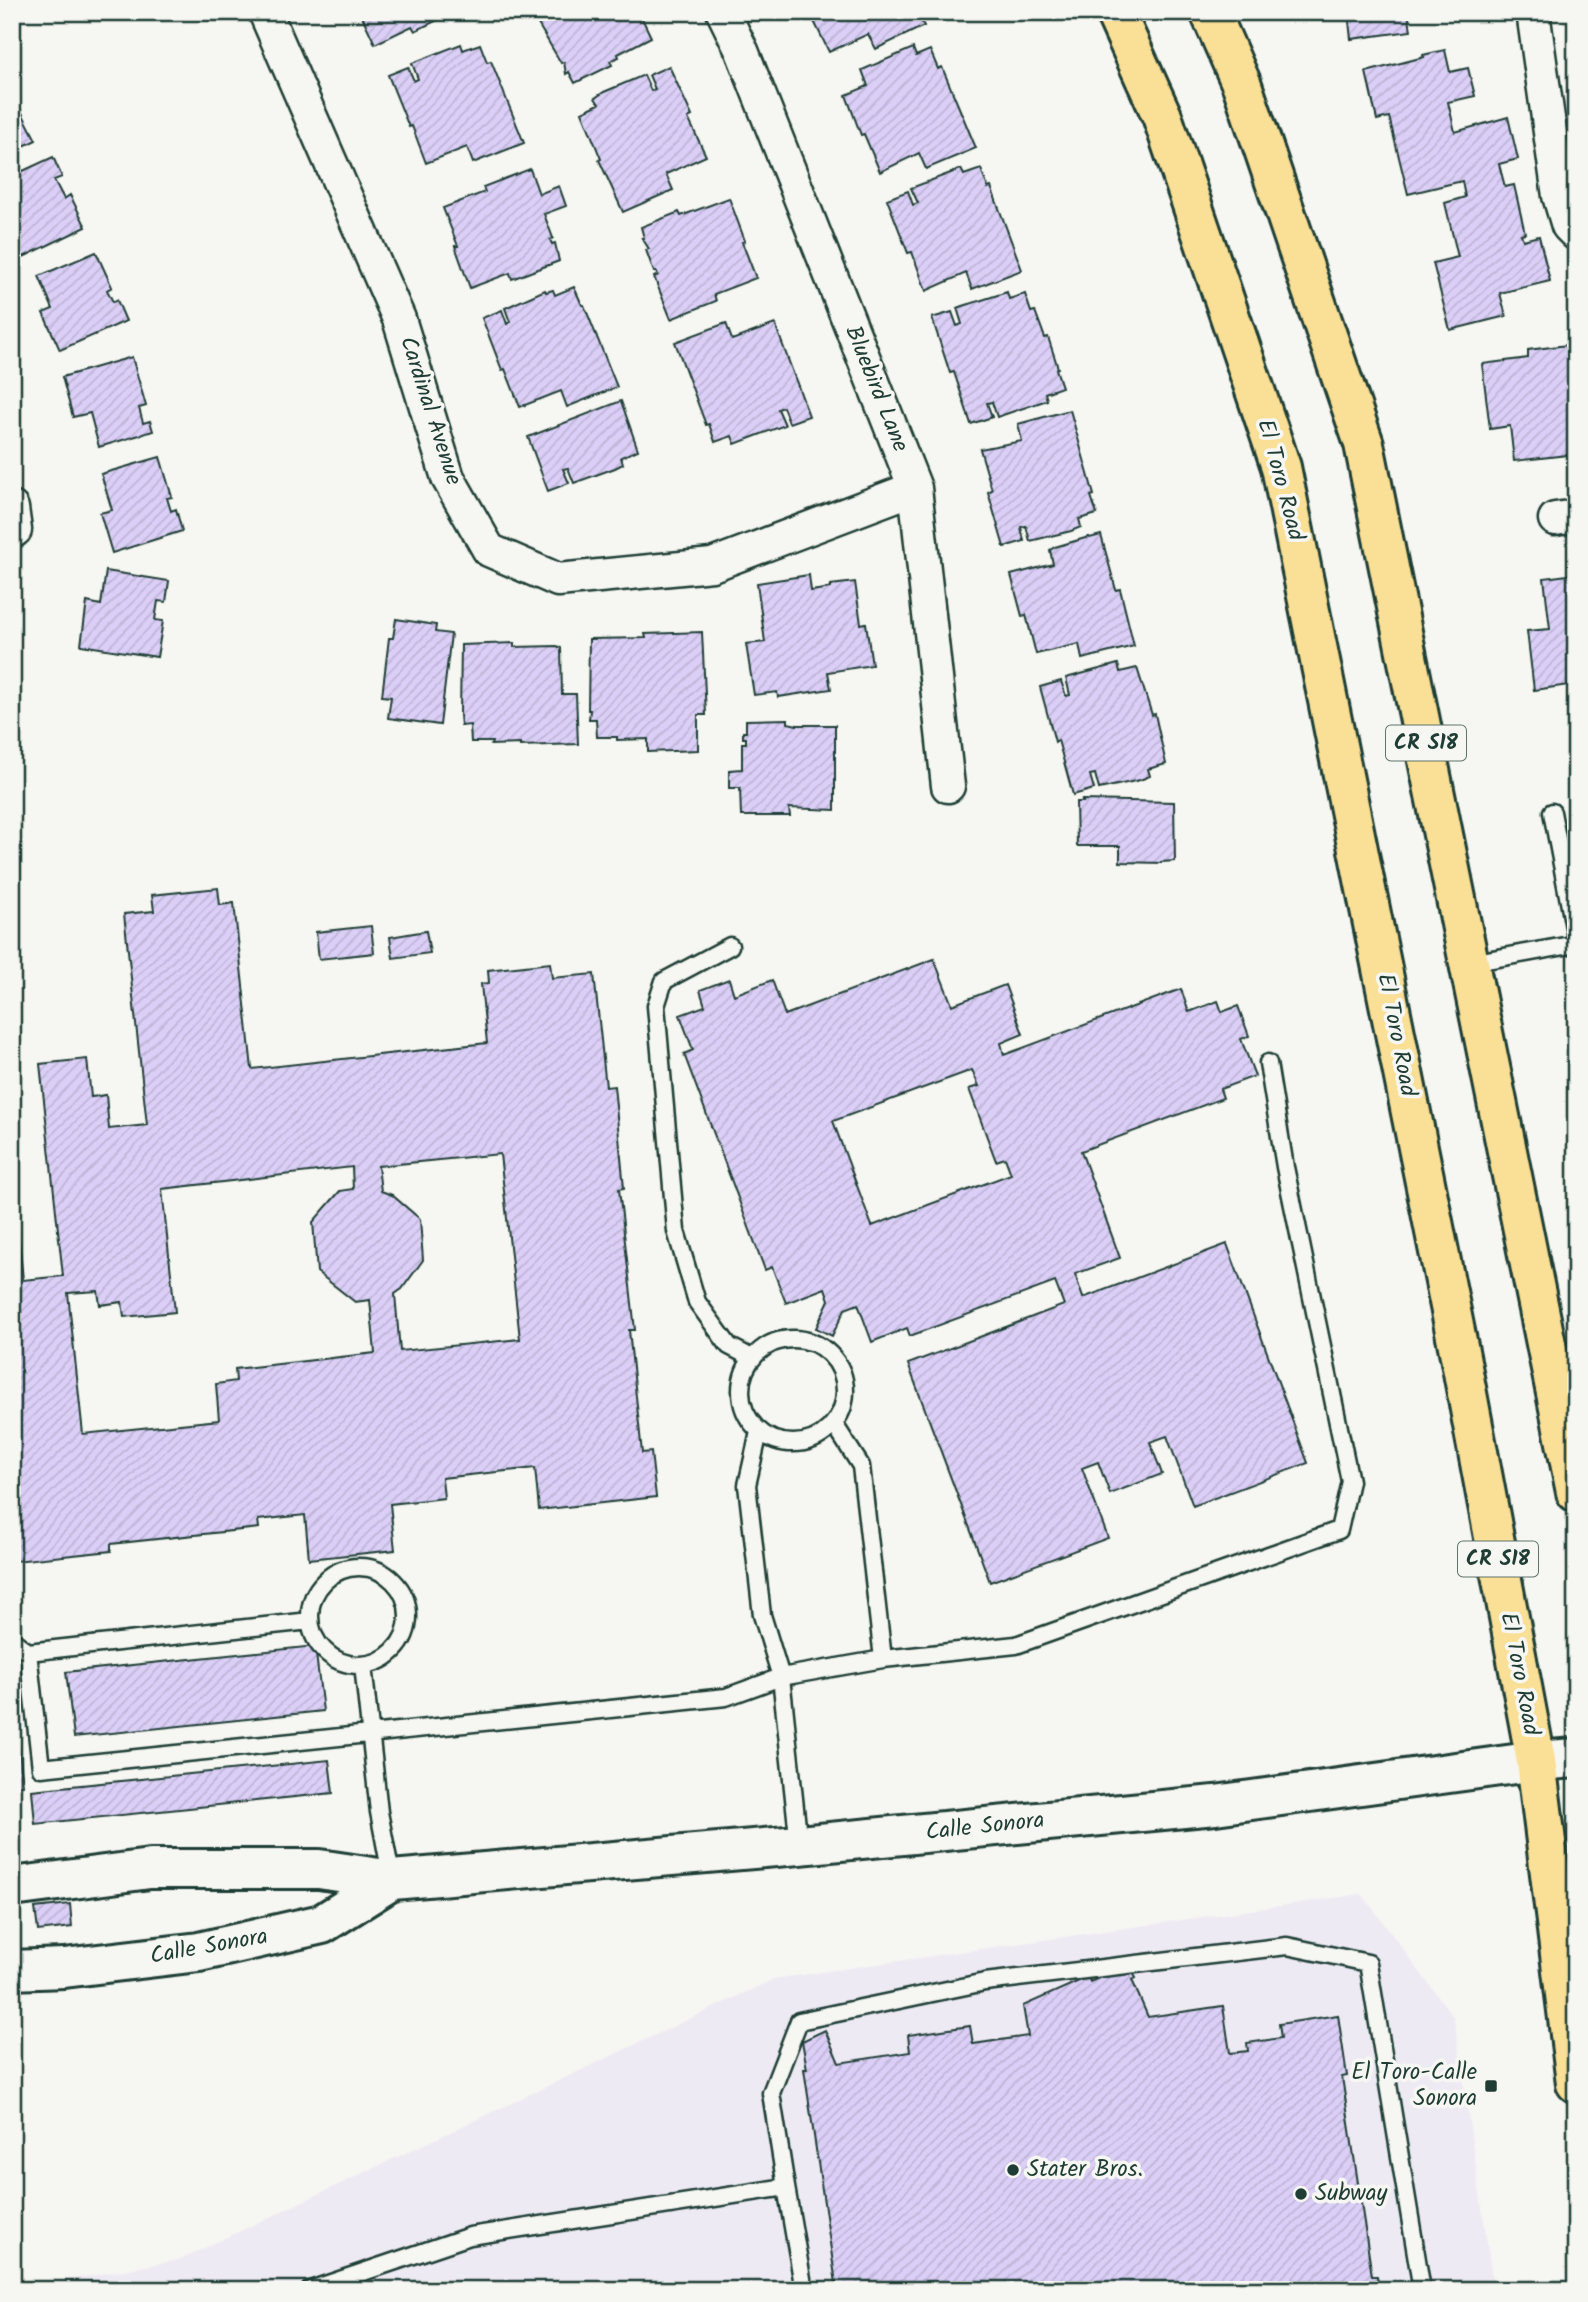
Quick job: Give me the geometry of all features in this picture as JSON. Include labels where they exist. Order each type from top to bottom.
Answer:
[{"type":"main road","name":"El Toro Road","points":[[1115,12],[1162,117],[1281,467],[1457,1343],[1535,1761],[1576,2083]]},
{"type":"main road","name":"CR S18","points":[[1210,12],[1242,85],[1364,444],[1576,1492]]},
{"type":"street","name":"Cardinal Avenue","points":[[265,12],[399,318],[448,478],[489,550],[558,580],[712,565],[915,488]]},
{"type":"street","name":"Bluebird Lane","points":[[723,12],[742,51],[915,488],[948,786]]},
{"type":"street","points":[[1533,12],[1559,195],[1568,226],[1576,234]]},
{"type":"street","name":"Calle Sonora","points":[[12,1887],[150,1869],[320,1869],[393,1880],[1215,1805],[1535,1761],[1576,1758]]},
{"type":"street","name":"Calle Sonora","points":[[19,1962],[64,1968],[199,1952],[322,1924],[393,1880]]},
{"type":"lane","points":[[1552,812],[1576,938]]},
{"type":"lane","points":[[1470,963],[1576,944]]},
{"type":"lane","points":[[730,946],[664,981],[656,1006],[676,1231],[697,1301],[729,1346],[751,1357]]},
{"type":"lane","points":[[28,1652],[41,1768],[726,1697],[781,1676],[883,1659],[1016,1645],[1339,1530],[1350,1481],[1285,1167],[1268,1063]]},
{"type":"lane","points":[[787,1338],[808,1340],[826,1350],[839,1366],[845,1385],[843,1406],[834,1424],[818,1437],[798,1444],[778,1441],[759,1432],[746,1416],[740,1396],[742,1376],[751,1357],[767,1344],[787,1338]]},
{"type":"lane","points":[[834,1424],[861,1466],[883,1659]]},
{"type":"lane","points":[[759,1432],[747,1485],[762,1615],[781,1676],[799,1845]]},
{"type":"lane","points":[[354,1566],[373,1568],[390,1577],[402,1592],[408,1611],[406,1630],[397,1647],[382,1660],[363,1665],[345,1663],[327,1654],[315,1639],[310,1621],[311,1601],[321,1584],[336,1572],[354,1566]]},
{"type":"lane","points":[[12,1640],[28,1652],[310,1621]]},
{"type":"lane","points":[[363,1665],[379,1811],[393,1880]]},
{"type":"lane","points":[[804,2290],[771,2093],[799,2021],[985,1982],[1287,1945],[1368,1964],[1422,2290]]},
{"type":"lane","points":[[310,2290],[470,2236],[786,2187]]},
{"type":"shaded area","points":[[1362,1894],[1454,2018],[1494,2290],[12,2290],[179,2260],[774,1979]]},
{"type":"building","points":[[360,12],[454,12],[415,31],[412,26],[375,44]]},
{"type":"building","points":[[531,12],[639,12],[651,37],[618,54],[619,57],[610,61],[612,65],[575,83],[569,72],[566,74],[564,62],[561,63]]},
{"type":"building","points":[[807,12],[917,12],[924,26],[876,49],[868,34],[829,52]]},
{"type":"building","points":[[1348,12],[1408,12],[1411,31],[1351,39]]},
{"type":"building","points":[[461,44],[463,50],[480,44],[487,62],[491,61],[524,143],[473,163],[467,147],[426,163],[388,75],[408,67],[414,81],[418,79],[412,63]]},
{"type":"building","points":[[913,48],[916,56],[930,50],[938,69],[942,67],[976,148],[926,169],[919,153],[880,172],[864,134],[861,135],[846,95],[868,86],[862,70]]},
{"type":"building","points":[[1445,50],[1450,72],[1468,68],[1475,96],[1448,102],[1455,132],[1508,117],[1518,159],[1499,164],[1505,187],[1514,185],[1525,233],[1521,234],[1523,240],[1539,236],[1550,281],[1500,293],[1506,316],[1450,330],[1433,263],[1458,257],[1445,203],[1465,197],[1462,181],[1408,194],[1389,117],[1377,120],[1366,72]]},
{"type":"building","points":[[669,66],[692,116],[688,118],[706,156],[666,174],[673,190],[623,212],[599,160],[601,159],[582,112],[599,104],[595,98],[604,92],[644,75],[651,91],[655,89],[649,75]]},
{"type":"building","points":[[12,103],[14,107],[18,105],[36,140],[12,152]]},
{"type":"building","points":[[53,157],[62,177],[54,180],[64,199],[70,195],[86,227],[15,261],[12,256],[12,176]]},
{"type":"building","points":[[530,169],[539,194],[559,186],[566,206],[544,214],[553,238],[550,240],[552,244],[555,243],[559,261],[512,279],[510,273],[470,288],[443,208],[485,192],[483,187]]},
{"type":"building","points":[[961,169],[964,175],[981,169],[988,188],[991,187],[1022,270],[972,289],[966,273],[926,291],[912,252],[908,253],[887,199],[908,191],[913,205],[918,203],[911,188]]},
{"type":"building","points":[[729,198],[756,278],[714,294],[716,301],[671,319],[654,277],[658,275],[654,272],[646,250],[649,249],[642,238],[641,227],[679,212],[681,216]]},
{"type":"building","points":[[96,252],[112,287],[107,290],[113,302],[117,300],[126,321],[60,350],[43,313],[53,309],[39,276]]},
{"type":"building","points":[[574,287],[617,387],[567,407],[561,391],[520,407],[482,318],[502,310],[507,324],[510,322],[505,308],[545,290],[553,290],[555,295]]},
{"type":"building","points":[[1007,292],[1009,299],[1025,294],[1031,312],[1035,311],[1045,338],[1048,337],[1062,387],[1045,393],[1047,400],[997,417],[992,402],[987,403],[992,417],[971,424],[932,318],[952,312],[957,326],[962,324],[957,308]]},
{"type":"building","points":[[726,323],[732,340],[775,324],[809,416],[789,423],[783,407],[778,409],[785,425],[735,444],[732,436],[715,442],[675,342]]},
{"type":"building","points":[[1576,344],[1576,454],[1514,461],[1510,426],[1490,429],[1482,364],[1528,358],[1528,350]]},
{"type":"building","points":[[132,357],[146,406],[139,408],[143,423],[150,421],[153,431],[99,447],[90,413],[73,417],[62,377]]},
{"type":"building","points":[[621,401],[638,450],[621,457],[623,464],[574,483],[568,468],[563,469],[569,483],[548,491],[528,437]]},
{"type":"building","points":[[1070,410],[1097,514],[1079,519],[1081,527],[1030,541],[1026,526],[1021,527],[1024,541],[1004,547],[988,492],[992,490],[980,449],[1022,441],[1018,424]]},
{"type":"building","points":[[160,457],[172,497],[167,498],[171,511],[176,509],[182,531],[112,553],[100,513],[112,510],[101,474]]},
{"type":"building","points":[[1101,535],[1116,590],[1120,589],[1134,646],[1082,659],[1079,644],[1036,654],[1026,615],[1022,616],[1011,575],[1053,564],[1050,550],[1055,547]]},
{"type":"building","points":[[106,571],[169,581],[166,602],[158,601],[155,620],[163,621],[157,657],[81,645],[87,602],[101,605]]},
{"type":"building","points":[[1576,574],[1576,684],[1534,690],[1527,631],[1550,629],[1544,578]]},
{"type":"building","points":[[809,575],[811,591],[855,582],[861,624],[866,623],[872,665],[828,672],[831,689],[778,697],[777,692],[754,695],[746,644],[765,642],[757,583]]},
{"type":"building","points":[[396,619],[436,625],[435,632],[451,634],[440,725],[388,718],[391,697],[382,696],[389,638],[393,638]]},
{"type":"building","points":[[702,632],[706,715],[698,715],[698,750],[648,752],[648,739],[617,740],[617,737],[597,737],[596,719],[589,719],[588,710],[589,639],[646,638],[645,634]]},
{"type":"building","points":[[514,643],[514,647],[561,648],[562,694],[576,694],[578,744],[520,746],[471,742],[470,725],[461,726],[461,645]]},
{"type":"building","points":[[1118,664],[1120,672],[1137,668],[1152,715],[1155,714],[1166,764],[1148,769],[1150,776],[1140,780],[1099,789],[1095,774],[1090,775],[1094,789],[1073,795],[1040,687],[1061,681],[1066,696],[1070,695],[1066,678]]},
{"type":"building","points":[[788,719],[788,723],[797,725],[835,725],[835,810],[789,808],[790,816],[741,816],[740,788],[729,788],[729,770],[742,769],[742,743],[746,743],[743,732],[746,732],[746,720]]},
{"type":"building","points":[[1082,800],[1174,802],[1175,861],[1120,862],[1120,846],[1077,846],[1076,802],[1083,802]]},
{"type":"building","points":[[218,888],[220,905],[234,903],[252,1069],[487,1043],[481,984],[489,983],[488,970],[550,963],[552,978],[594,974],[606,1087],[614,1086],[624,1188],[619,1189],[635,1330],[629,1330],[642,1453],[651,1452],[656,1497],[539,1510],[535,1468],[442,1478],[444,1498],[390,1504],[395,1550],[309,1559],[305,1515],[258,1520],[259,1528],[111,1544],[111,1551],[15,1561],[15,1555],[12,1555],[12,1230],[18,1230],[23,1280],[63,1276],[40,1064],[87,1059],[91,1097],[106,1095],[109,1129],[147,1125],[124,914],[154,911],[152,895]],"holes":[[[500,1154],[520,1339],[400,1351],[395,1294],[402,1289],[423,1260],[420,1219],[392,1195],[381,1191],[378,1166]],[[352,1167],[353,1189],[340,1191],[313,1222],[317,1272],[355,1302],[370,1300],[375,1353],[235,1369],[236,1381],[216,1384],[219,1420],[83,1434],[68,1293],[98,1291],[100,1305],[122,1302],[124,1317],[175,1312],[162,1189]]]},
{"type":"building","points":[[371,926],[374,953],[319,959],[316,932]]},
{"type":"building","points":[[426,931],[430,953],[393,958],[390,937]]},
{"type":"building","points":[[934,959],[952,1005],[1005,985],[1023,1034],[1001,1043],[1004,1055],[1181,989],[1189,1012],[1218,1001],[1222,1012],[1238,1006],[1249,1036],[1241,1039],[1255,1076],[1220,1089],[1223,1098],[1081,1151],[1120,1258],[1075,1274],[1083,1298],[1227,1244],[1308,1463],[1193,1506],[1167,1436],[1150,1442],[1162,1474],[1110,1494],[1098,1462],[1082,1468],[1108,1538],[990,1582],[908,1364],[1064,1305],[1055,1282],[910,1336],[907,1328],[872,1342],[858,1304],[845,1309],[832,1336],[816,1328],[829,1300],[825,1288],[786,1303],[772,1267],[765,1270],[684,1054],[693,1050],[680,1015],[705,1006],[700,990],[729,979],[734,995],[772,980],[785,1015]],"holes":[[[972,1070],[979,1086],[969,1089],[996,1161],[1005,1158],[1011,1174],[872,1226],[833,1121]]]},
{"type":"building","points":[[315,1646],[323,1711],[74,1737],[66,1672]]},
{"type":"building","points":[[12,1685],[23,1785],[12,1787]]},
{"type":"building","points":[[329,1760],[333,1793],[35,1824],[32,1790]]},
{"type":"building","points":[[70,1904],[72,1927],[38,1931],[35,1908]]},
{"type":"building","points":[[1129,1965],[1136,1978],[1132,1980],[1148,2017],[1223,2006],[1230,2053],[1248,2051],[1247,2043],[1281,2038],[1279,2024],[1338,2015],[1347,2076],[1342,2077],[1372,2276],[1377,2276],[1379,2290],[837,2290],[802,2041],[825,2030],[839,2063],[910,2052],[908,2035],[970,2026],[973,2044],[1028,2036],[1023,2006],[1088,1977],[1090,1982]]},
{"type":"place","name":"El Toro-Calle Sonora","points":[[1491,2086]]},
{"type":"place","name":"Stater Bros.","points":[[1013,2170]]},
{"type":"place","name":"Subway","points":[[1301,2194]]}]
